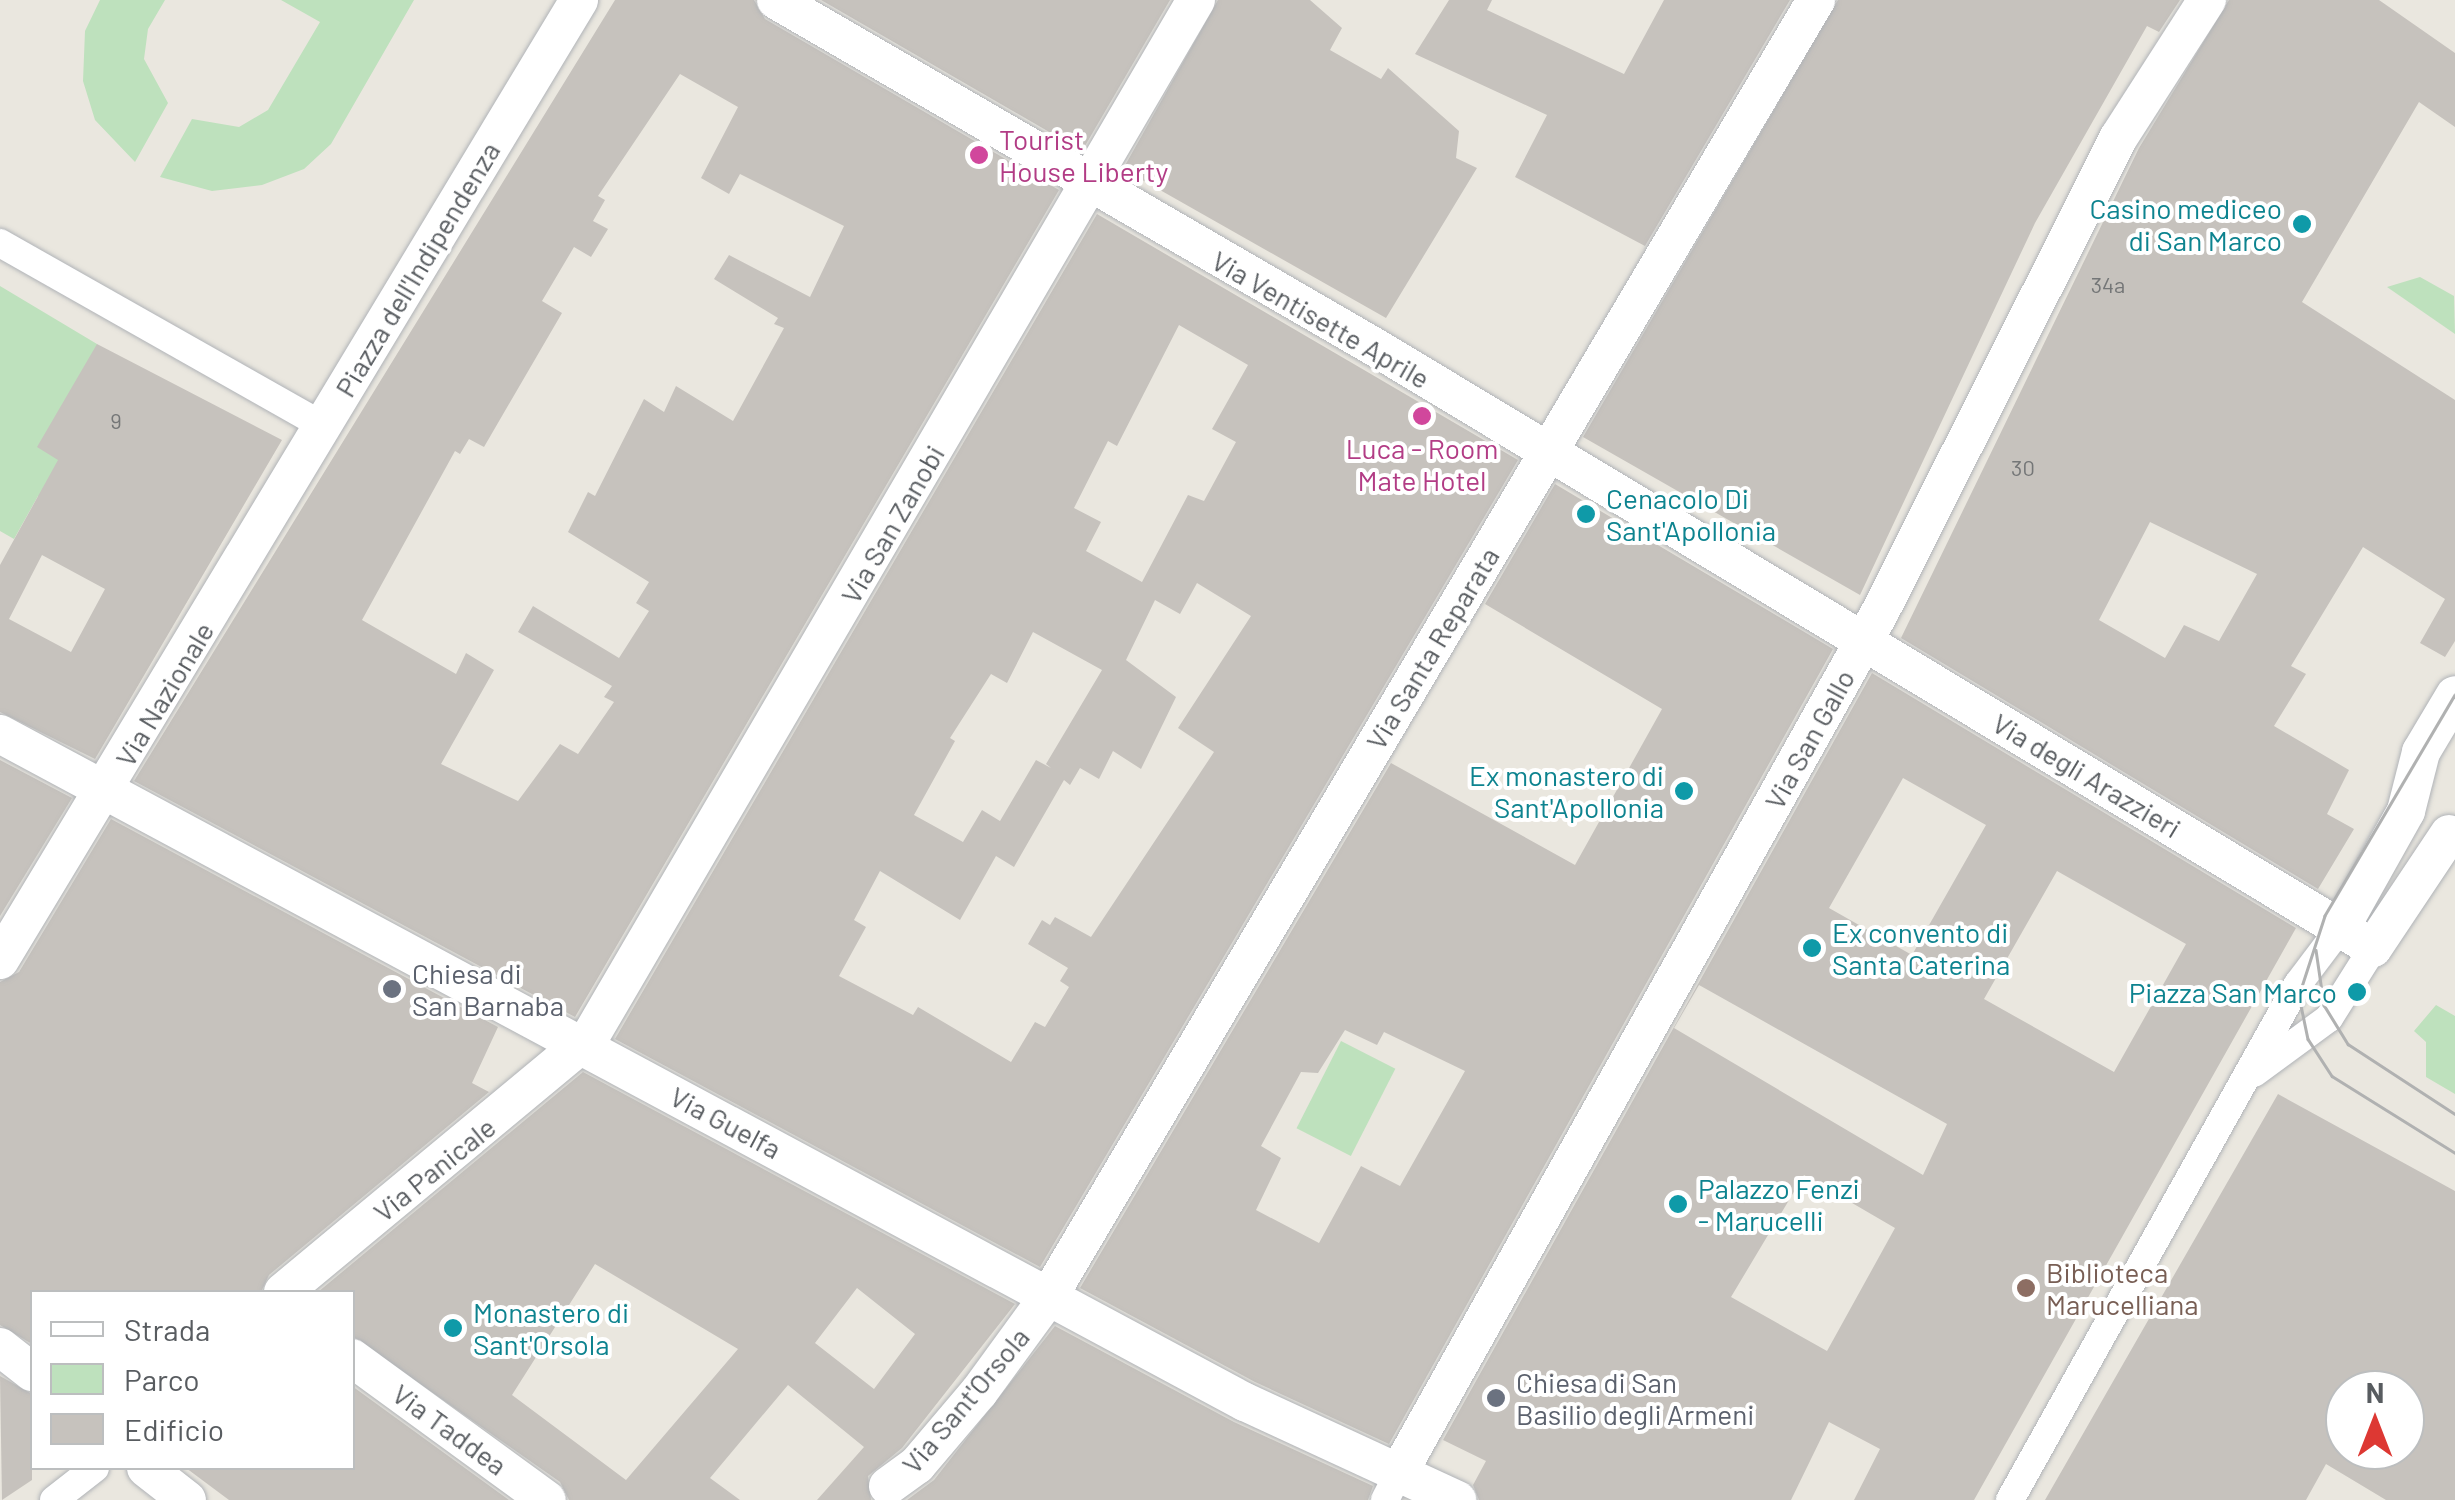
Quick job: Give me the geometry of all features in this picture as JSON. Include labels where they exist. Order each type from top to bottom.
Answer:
[{"type":"street","name":"Piazza dell'Indipendenza","points":[[0,244],[323,426],[579,0]]},
{"type":"street","name":"Via Ventisette Aprile","points":[[776,0],[1864,640]]},
{"type":"street","name":"Via San Zanobi","points":[[584,1046],[1196,0]]},
{"type":"street","name":"Via Santa Reparata","points":[[1050,1296],[1816,0]]},
{"type":"street","name":"Via San Gallo","points":[[1392,1486],[1864,640],[2065,238],[2128,122],[2208,0]]},
{"type":"street","name":"Via Nazionale","points":[[0,960],[106,791],[323,426]]},
{"type":"street","name":"Via degli Arazzieri","points":[[1864,640],[2326,918]]},
{"type":"street","points":[[2010,1500],[2298,984],[2326,918],[2406,812],[2416,765],[2455,695]]},
{"type":"street","name":"Via Guelfa","points":[[0,734],[1288,1424],[1392,1486],[1457,1500]]},
{"type":"street","points":[[2240,1089],[2329,1018],[2452,836],[2406,812]]},
{"type":"street","points":[[2326,918],[2374,948]]},
{"type":"street","name":"Via Panicale","points":[[285,1290],[584,1046]]},
{"type":"street","name":"Via Sant'Orsola","points":[[882,1493],[917,1465],[980,1392],[1050,1296]]},
{"type":"street","points":[[0,1347],[30,1370]]},
{"type":"street","name":"Via Taddea","points":[[355,1360],[546,1500]]},
{"type":"street","points":[[54,1500],[93,1470]]},
{"type":"street","points":[[148,1470],[188,1500]]},
{"type":"green space","points":[[100,0],[165,0],[148,29],[144,59],[168,103],[135,162],[95,120],[83,81],[85,31]]},
{"type":"green space","points":[[281,0],[414,0],[331,144],[304,169],[262,185],[212,191],[160,177],[192,119],[239,127],[268,110],[320,22]]},
{"type":"green space","points":[[2420,277],[2454,296],[2455,334],[2387,287]]},
{"type":"green space","points":[[0,286],[97,344],[103,487],[83,520],[38,496],[14,539],[0,531]]},
{"type":"green space","points":[[2436,1005],[2455,1016],[2455,1094],[2426,1077],[2426,1042],[2414,1031]]},
{"type":"green space","points":[[1341,1041],[1395,1069],[1351,1156],[1297,1128]]},
{"type":"building","points":[[615,0],[754,0],[765,19],[1059,190],[575,1017],[134,781]],"holes":[[[680,74],[738,107],[701,178],[729,194],[740,174],[844,226],[810,297],[729,255],[714,279],[778,318],[774,324],[784,328],[733,421],[676,386],[664,412],[644,399],[595,496],[588,492],[568,532],[649,582],[636,603],[649,611],[619,658],[533,606],[518,632],[612,686],[604,697],[614,702],[578,754],[560,744],[518,801],[441,764],[494,670],[466,653],[456,674],[362,620],[455,451],[460,454],[469,439],[484,447],[562,313],[542,301],[574,247],[591,257],[608,229],[593,221],[605,200],[598,196]]]},
{"type":"building","points":[[821,0],[1170,0],[1082,151]]},
{"type":"building","points":[[1218,0],[1310,0],[1342,28],[1330,50],[1381,79],[1388,68],[1459,131],[1456,158],[1477,168],[1386,318],[1123,169]]},
{"type":"building","points":[[1449,0],[1492,0],[1487,10],[1624,74],[1664,0],[1790,0],[1645,246],[1515,177],[1547,115],[1415,54]]},
{"type":"building","points":[[1838,0],[2180,0],[2159,32],[2147,26],[2035,223],[1860,595],[1583,437]]},
{"type":"building","points":[[2229,0],[2379,0],[2455,53],[2455,127],[2419,102],[2302,302],[2455,400],[2455,641],[2445,657],[2420,643],[2445,599],[2363,547],[2291,666],[2306,674],[2274,726],[2349,770],[2327,814],[2354,829],[2318,889],[1901,638],[2139,148]],"holes":[[[2150,522],[2257,574],[2219,641],[2184,625],[2165,658],[2099,620]]]},
{"type":"building","points":[[1097,214],[1518,460],[1040,1267],[615,1039]],"holes":[[[1179,325],[1248,365],[1212,429],[1236,442],[1204,501],[1188,495],[1142,582],[1086,551],[1101,522],[1074,508],[1108,441],[1117,446]],[[1197,583],[1251,616],[1178,728],[1214,752],[1091,937],[1055,917],[1050,925],[1042,920],[1028,944],[1068,968],[1060,981],[1069,987],[1045,1027],[1035,1022],[1011,1062],[918,1007],[913,1015],[839,976],[866,927],[854,920],[880,871],[960,920],[996,856],[1014,867],[1064,780],[1070,785],[1080,768],[1099,779],[1113,751],[1141,769],[1176,697],[1126,660],[1155,600],[1180,614]],[[1033,632],[1102,670],[1046,764],[1051,768],[1036,760],[1000,821],[982,810],[963,842],[914,815],[955,741],[950,738],[991,674],[1007,683]]]},
{"type":"building","points":[[97,344],[282,440],[95,759],[0,712],[0,565],[58,460],[37,447]],"holes":[[[42,555],[105,589],[71,652],[9,619]]]},
{"type":"building","points":[[1555,484],[1833,649],[1389,1444],[1255,1382],[1080,1288],[1391,763],[1575,865],[1662,709],[1485,604]],"holes":[[[1345,1030],[1377,1045],[1384,1032],[1465,1071],[1400,1186],[1361,1166],[1319,1243],[1256,1210],[1281,1158],[1261,1146],[1301,1072],[1318,1073]]]},
{"type":"building","points":[[1872,673],[2296,928],[1974,1500],[1854,1500],[1880,1449],[1829,1422],[1791,1500],[1479,1500],[1473,1485],[1486,1461],[1443,1440]],"holes":[[[1903,778],[1986,825],[1912,955],[1829,908]],[[2057,871],[2186,944],[2114,1072],[1984,999]],[[1699,985],[1947,1124],[1923,1175],[1674,1028]],[[1804,1175],[1895,1228],[1827,1351],[1731,1297]]]},
{"type":"building","points":[[0,760],[72,798],[0,916]]},
{"type":"building","points":[[111,819],[498,1027],[472,1083],[489,1092],[269,1275],[262,1290],[30,1290],[30,1343],[0,1325],[0,982],[19,972]]},
{"type":"building","name":"Monastero di Sant'Orsola","points":[[583,1072],[1015,1304],[902,1448],[868,1476],[871,1500],[817,1500],[864,1447],[788,1385],[710,1478],[740,1500],[569,1500],[560,1482],[355,1338],[355,1290],[320,1290]],"holes":[[[595,1264],[738,1349],[626,1480],[512,1395]],[[857,1288],[915,1334],[874,1389],[815,1343]]]},
{"type":"building","points":[[2278,1094],[2455,1191],[2455,1500],[2386,1500],[2336,1470],[2425,1470],[2425,1370],[2325,1370],[2325,1466],[2306,1500],[2045,1500]]},
{"type":"building","points":[[1055,1326],[1234,1422],[1373,1486],[1368,1500],[907,1500],[934,1480]]},
{"type":"building","points":[[0,1376],[30,1393],[32,1470],[32,1480],[2,1500]]},
{"type":"building","points":[[355,1388],[509,1500],[229,1500],[189,1470],[355,1470]]},
{"type":"tram line","points":[[2455,695],[2325,916],[2299,996],[2308,1039],[2332,1076],[2455,1153]]},
{"type":"tram line","points":[[2316,950],[2324,1005],[2348,1044],[2455,1114]]},
{"type":"place","name":"Tourist House Liberty","points":[[979,155]]},
{"type":"place","name":"Casino mediceo di San Marco","points":[[2302,224]]},
{"type":"place","name":"Luca - Room Mate Hotel","points":[[1422,416]]},
{"type":"place","name":"Cenacolo Di Sant'Apollonia","points":[[1586,514]]},
{"type":"place","name":"Ex monastero di Sant'Apollonia","points":[[1684,791]]},
{"type":"place","name":"Ex convento di Santa Caterina","points":[[1812,948]]},
{"type":"place","name":"Chiesa di San Barnaba","points":[[392,989]]},
{"type":"place","name":"Piazza San Marco","points":[[2357,992]]},
{"type":"place","name":"Palazzo Fenzi - Marucelli","points":[[1678,1204]]},
{"type":"place","name":"Biblioteca Marucelliana","points":[[2026,1288]]},
{"type":"place","name":"Monastero di Sant'Orsola","points":[[453,1328]]},
{"type":"place","name":"Chiesa di San Basilio degli Armeni","points":[[1496,1398]]}]
